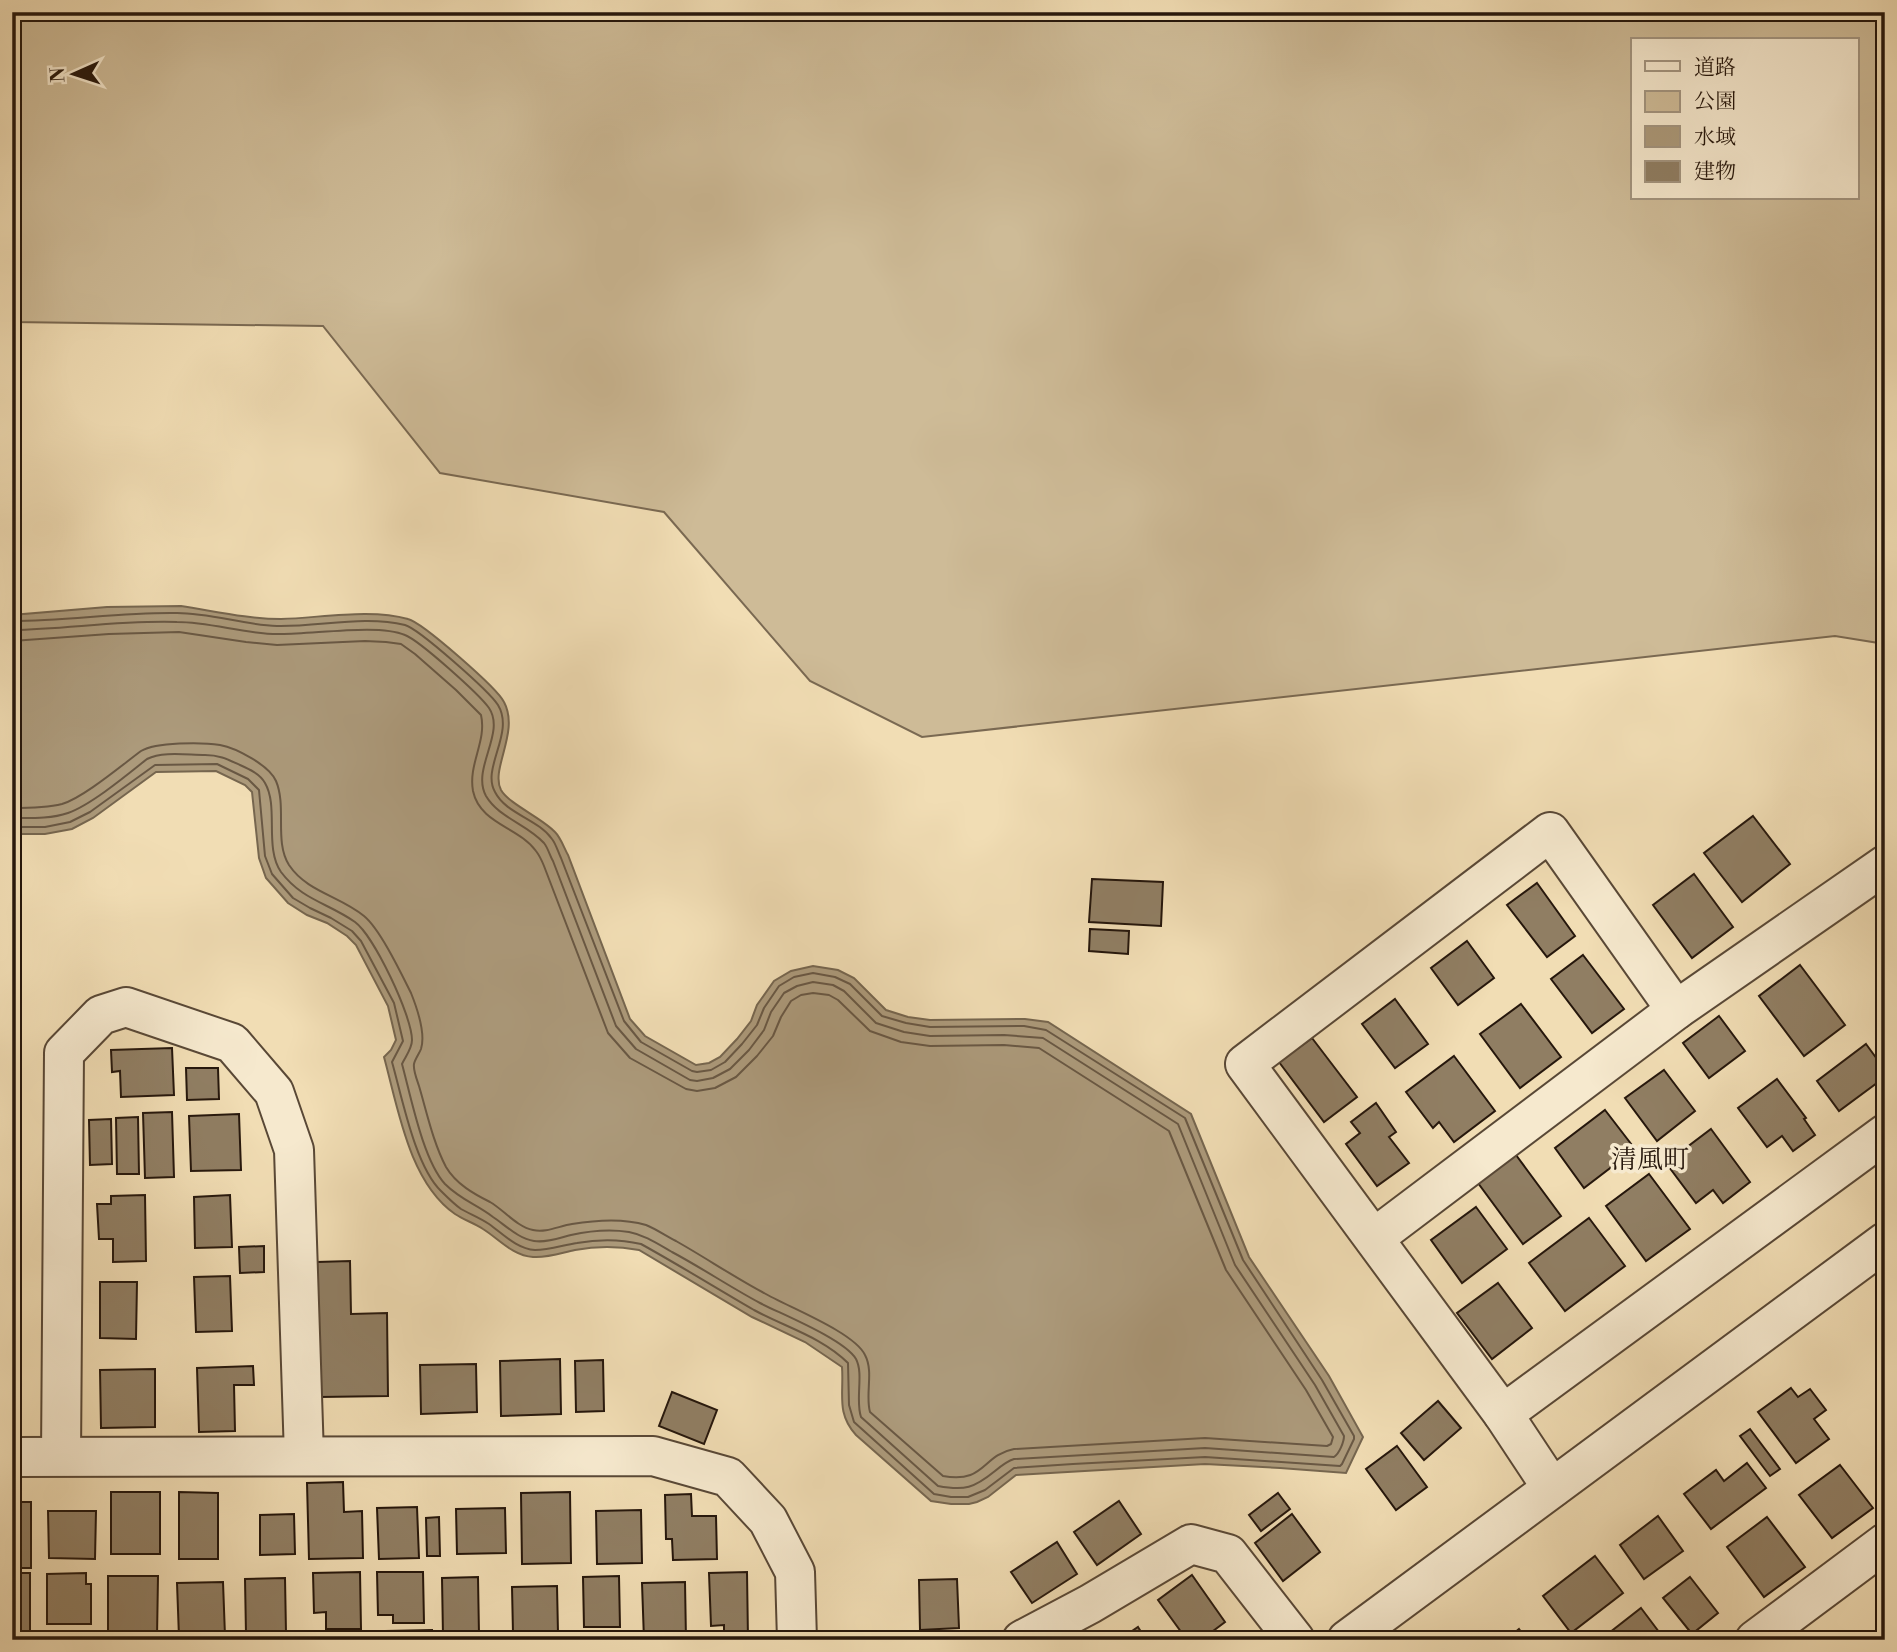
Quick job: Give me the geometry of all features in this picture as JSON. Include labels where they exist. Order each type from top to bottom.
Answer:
[{"type":"street","points":[[1552,1488],[1503,1414],[1245,1064],[1550,832],[1676,1010]]},
{"type":"street","points":[[1374,1238],[1676,1010],[1885,865]]},
{"type":"street","points":[[61,1457],[64,1053],[101,1015],[127,1007],[232,1043],[274,1091],[294,1150],[304,1456]]},
{"type":"street","points":[[1503,1414],[1885,1134]]},
{"type":"street","points":[[1347,1640],[1885,1242]]},
{"type":"street","points":[[12,1457],[653,1456],[728,1477],[768,1520],[795,1572],[797,1640]]},
{"type":"street","points":[[1755,1640],[1885,1543]]},
{"type":"street","points":[[1022,1640],[1090,1604],[1191,1544],[1228,1554],[1295,1640]]},
{"type":"green space","points":[[12,12],[1885,12],[1885,644],[1835,636],[922,737],[810,681],[664,512],[440,473],[323,326],[12,322]]},
{"type":"water","points":[[181,606],[269,619],[362,614],[394,616],[416,623],[459,657],[504,702],[509,725],[499,772],[501,790],[549,827],[561,840],[630,1019],[645,1036],[696,1065],[709,1063],[720,1057],[737,1039],[751,1021],[757,1005],[774,981],[791,971],[813,966],[838,970],[854,978],[886,1010],[908,1017],[930,1020],[1025,1019],[1048,1022],[1191,1114],[1249,1257],[1329,1376],[1363,1437],[1346,1473],[1205,1464],[1016,1475],[988,1497],[977,1502],[951,1504],[931,1501],[856,1435],[843,1411],[842,1367],[805,1342],[752,1317],[639,1250],[599,1247],[544,1257],[526,1256],[455,1214],[439,1200],[426,1183],[407,1143],[384,1057],[396,1040],[388,1006],[356,945],[327,923],[288,903],[266,878],[259,858],[252,792],[245,785],[216,771],[156,772],[93,818],[72,829],[45,834],[12,834],[12,615],[107,607]]},
{"type":"building","points":[[1753,816],[1790,864],[1742,902],[1704,853]]},
{"type":"building","points":[[1694,874],[1733,927],[1692,958],[1653,905]]},
{"type":"building","points":[[1092,879],[1163,882],[1161,926],[1089,922]]},
{"type":"building","points":[[1537,883],[1575,936],[1547,957],[1507,905]]},
{"type":"building","points":[[1090,929],[1129,931],[1128,954],[1089,951]]},
{"type":"building","points":[[1467,941],[1494,978],[1458,1005],[1431,968]]},
{"type":"building","points":[[1583,955],[1624,1009],[1592,1033],[1551,979]]},
{"type":"building","points":[[1800,965],[1845,1025],[1804,1056],[1759,996]]},
{"type":"building","points":[[1395,999],[1428,1044],[1395,1068],[1362,1024]]},
{"type":"building","points":[[1521,1004],[1561,1057],[1520,1088],[1480,1034]]},
{"type":"building","points":[[1719,1016],[1745,1051],[1709,1078],[1683,1043]]},
{"type":"building","points":[[1312,1038],[1357,1097],[1324,1122],[1279,1062]]},
{"type":"building","points":[[1866,1044],[1885,1070],[1885,1077],[1839,1111],[1817,1081]]},
{"type":"building","points":[[172,1048],[174,1095],[121,1097],[120,1071],[112,1072],[111,1050]]},
{"type":"building","points":[[1454,1056],[1495,1111],[1454,1142],[1439,1122],[1433,1128],[1406,1092]]},
{"type":"building","points":[[186,1068],[218,1068],[219,1099],[187,1100]]},
{"type":"building","points":[[1664,1070],[1695,1111],[1657,1141],[1625,1098]]},
{"type":"building","points":[[1777,1079],[1815,1135],[1793,1151],[1782,1136],[1767,1147],[1738,1108]]},
{"type":"building","points":[[1376,1103],[1396,1132],[1389,1137],[1409,1163],[1377,1186],[1346,1144],[1360,1133],[1351,1122]]},
{"type":"building","points":[[1605,1110],[1635,1149],[1584,1188],[1555,1148]]},
{"type":"building","points":[[172,1112],[174,1177],[145,1178],[143,1113]]},
{"type":"building","points":[[239,1114],[241,1170],[191,1171],[189,1116]]},
{"type":"building","points":[[138,1117],[139,1174],[117,1174],[116,1118]]},
{"type":"building","points":[[111,1119],[112,1164],[90,1165],[89,1120]]},
{"type":"building","points":[[1711,1129],[1750,1182],[1723,1203],[1713,1190],[1696,1203],[1666,1163]]},
{"type":"building","points":[[1516,1155],[1561,1216],[1523,1244],[1478,1183]]},
{"type":"building","points":[[1649,1174],[1690,1229],[1646,1261],[1606,1206]]},
{"type":"building","points":[[145,1195],[146,1261],[113,1262],[113,1239],[99,1239],[97,1204],[111,1204],[111,1196]]},
{"type":"building","points":[[230,1195],[232,1247],[195,1248],[194,1197]]},
{"type":"building","points":[[1476,1207],[1507,1249],[1462,1283],[1431,1240]]},
{"type":"building","points":[[1589,1218],[1625,1266],[1565,1311],[1529,1263]]},
{"type":"building","points":[[264,1246],[264,1272],[240,1273],[239,1247]]},
{"type":"building","points":[[350,1261],[351,1314],[387,1313],[388,1396],[320,1397],[317,1262]]},
{"type":"building","points":[[230,1276],[232,1331],[196,1332],[194,1277]]},
{"type":"building","points":[[100,1282],[137,1282],[136,1339],[100,1338]]},
{"type":"building","points":[[1498,1283],[1532,1328],[1492,1359],[1457,1313]]},
{"type":"building","points":[[560,1359],[561,1414],[501,1416],[500,1361]]},
{"type":"building","points":[[603,1360],[604,1411],[576,1412],[575,1361]]},
{"type":"building","points":[[476,1364],[477,1412],[421,1414],[420,1365]]},
{"type":"building","points":[[253,1366],[254,1385],[234,1385],[235,1431],[199,1432],[197,1368]]},
{"type":"building","points":[[155,1369],[155,1427],[101,1428],[100,1370]]},
{"type":"building","points":[[1791,1388],[1798,1397],[1810,1389],[1826,1410],[1814,1419],[1829,1439],[1796,1463],[1758,1412]]},
{"type":"building","points":[[672,1392],[717,1410],[704,1444],[659,1426]]},
{"type":"building","points":[[1438,1401],[1461,1428],[1424,1460],[1401,1433]]},
{"type":"building","points":[[1750,1429],[1780,1469],[1770,1476],[1740,1436]]},
{"type":"building","points":[[1397,1446],[1427,1487],[1396,1510],[1366,1469]]},
{"type":"building","points":[[1747,1463],[1766,1488],[1711,1529],[1684,1494],[1716,1470],[1724,1481]]},
{"type":"building","points":[[1840,1465],[1873,1508],[1832,1538],[1799,1495]]},
{"type":"building","points":[[343,1482],[344,1512],[362,1511],[363,1558],[309,1559],[307,1483]]},
{"type":"building","points":[[111,1492],[160,1492],[160,1554],[111,1554]]},
{"type":"building","points":[[179,1492],[218,1493],[218,1559],[179,1559]]},
{"type":"building","points":[[570,1492],[571,1563],[522,1564],[521,1493]]},
{"type":"building","points":[[1278,1493],[1290,1509],[1261,1531],[1249,1515]]},
{"type":"building","points":[[691,1494],[692,1516],[716,1516],[717,1559],[673,1560],[672,1539],[666,1539],[665,1495]]},
{"type":"building","points":[[1119,1501],[1141,1534],[1097,1565],[1074,1532]]},
{"type":"building","points":[[12,1502],[31,1502],[31,1568],[12,1568]]},
{"type":"building","points":[[417,1507],[419,1558],[379,1559],[377,1508]]},
{"type":"building","points":[[505,1508],[506,1553],[457,1554],[456,1509]]},
{"type":"building","points":[[641,1510],[642,1563],[597,1564],[596,1511]]},
{"type":"building","points":[[48,1511],[96,1511],[95,1559],[49,1558]]},
{"type":"building","points":[[294,1514],[295,1554],[260,1555],[260,1515]]},
{"type":"building","points":[[1292,1514],[1320,1552],[1283,1581],[1255,1543]]},
{"type":"building","points":[[1658,1516],[1683,1551],[1644,1579],[1620,1545]]},
{"type":"building","points":[[439,1517],[440,1556],[427,1556],[426,1518]]},
{"type":"building","points":[[1767,1517],[1805,1567],[1764,1597],[1727,1547]]},
{"type":"building","points":[[1057,1542],[1077,1574],[1032,1603],[1011,1572]]},
{"type":"building","points":[[1595,1556],[1623,1593],[1571,1633],[1543,1596]]},
{"type":"building","points":[[360,1572],[361,1629],[326,1629],[326,1612],[314,1613],[313,1573]]},
{"type":"building","points":[[377,1572],[423,1572],[424,1623],[393,1623],[393,1615],[378,1615]]},
{"type":"building","points":[[747,1572],[748,1640],[724,1640],[724,1625],[711,1626],[709,1573]]},
{"type":"building","points":[[12,1573],[30,1573],[30,1635],[12,1635]]},
{"type":"building","points":[[86,1573],[86,1584],[91,1584],[91,1624],[47,1624],[47,1574]]},
{"type":"building","points":[[1192,1575],[1225,1622],[1201,1640],[1187,1640],[1158,1600]]},
{"type":"building","points":[[108,1576],[158,1576],[157,1638],[108,1637]]},
{"type":"building","points":[[619,1576],[620,1627],[584,1627],[583,1577]]},
{"type":"building","points":[[478,1577],[479,1635],[443,1636],[442,1578]]},
{"type":"building","points":[[1690,1577],[1718,1613],[1692,1634],[1663,1598]]},
{"type":"building","points":[[285,1578],[286,1633],[246,1634],[245,1579]]},
{"type":"building","points":[[957,1579],[959,1628],[920,1630],[919,1580]]},
{"type":"building","points":[[223,1582],[225,1636],[179,1637],[177,1583]]},
{"type":"building","points":[[685,1582],[686,1640],[644,1640],[642,1583]]},
{"type":"building","points":[[557,1586],[558,1633],[513,1633],[512,1587]]},
{"type":"building","points":[[1641,1608],[1665,1640],[1600,1640]]},
{"type":"building","points":[[1138,1627],[1146,1640],[1119,1640]]},
{"type":"building","points":[[1519,1629],[1527,1640],[1506,1640]]},
{"type":"building","points":[[432,1630],[432,1640],[387,1640],[386,1631]]},
{"type":"district","name":"清風町","points":[[1650,1159]]}]
